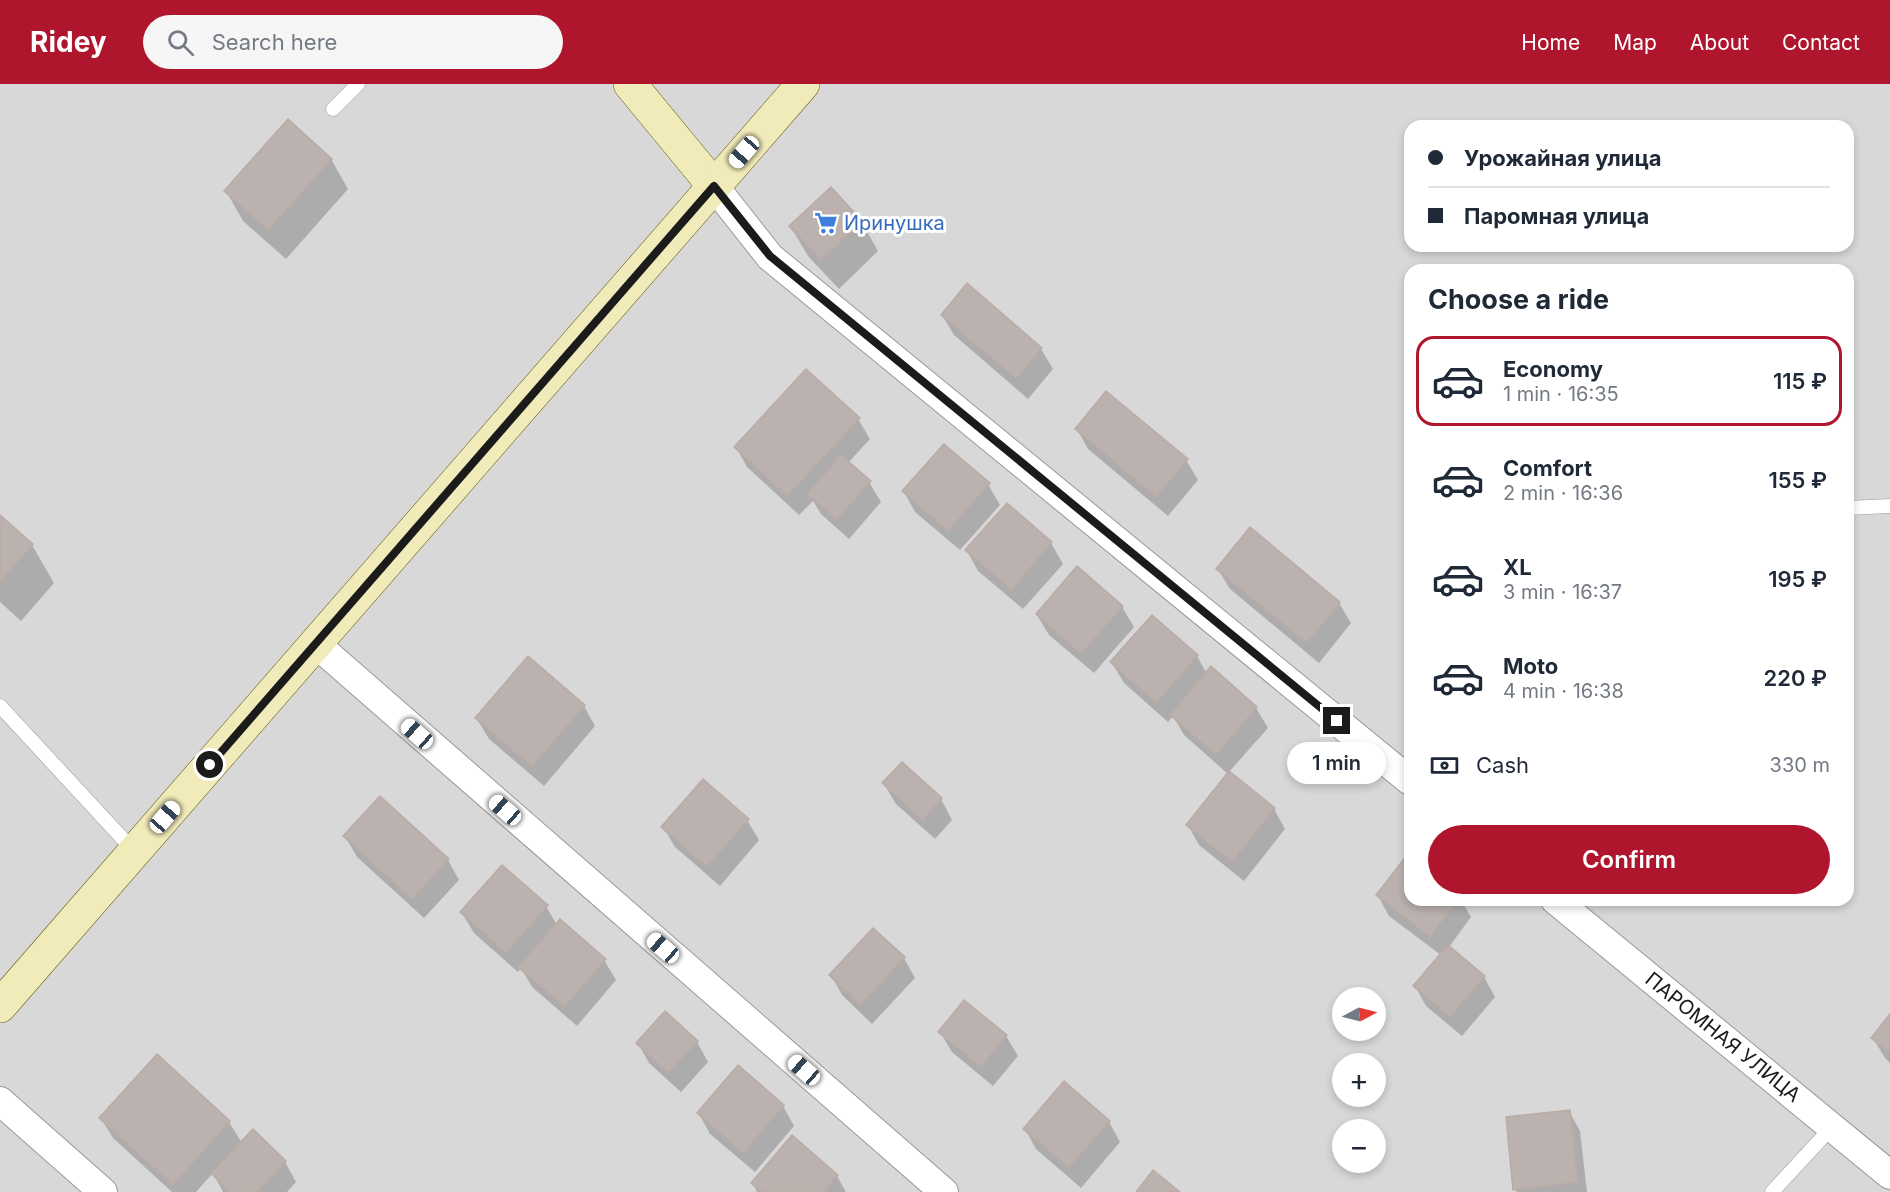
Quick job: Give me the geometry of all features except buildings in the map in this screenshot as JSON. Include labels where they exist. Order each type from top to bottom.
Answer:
[{"type":"main road","points":[[630,84],[714,186]]},
{"type":"main road","points":[[0,1006],[803,84]]},
{"type":"street","points":[[714,186],[770,256],[1404,776]]},
{"type":"street","points":[[316,644],[944,1192]]},
{"type":"street","name":"ПАРОМНАЯ УЛИЦА","points":[[1565,906],[1890,1175]]},
{"type":"street","points":[[0,1101],[103,1192]]},
{"type":"lane","points":[[333,110],[358,84]]},
{"type":"lane","points":[[1854,508],[1890,507]]},
{"type":"lane","points":[[0,706],[135,852]]},
{"type":"lane","points":[[1772,1192],[1832,1127]]},
{"type":"shaded area","points":[[0,84],[1890,84],[1890,1192],[0,1192]]},
{"type":"place","name":"Иринушка","points":[[826,223]]},
{"type":"route","points":[[210,765],[714,186],[770,256],[1337,721]]}]
